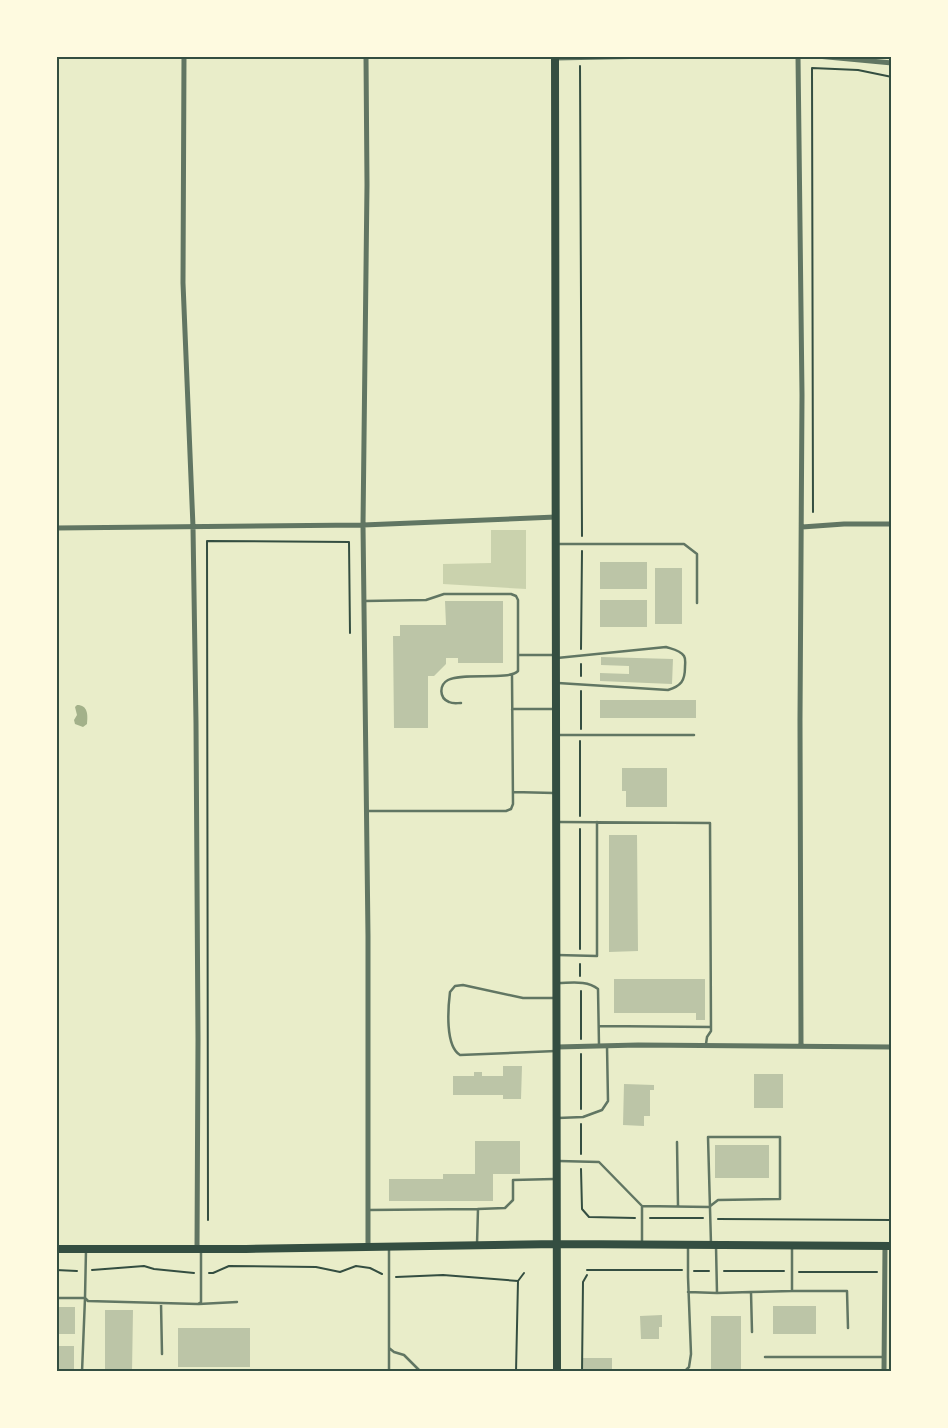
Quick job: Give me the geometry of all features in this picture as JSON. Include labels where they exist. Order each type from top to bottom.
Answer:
[{"type":"main road","points":[[556,57],[557,1372]]},
{"type":"main road","points":[[56,1249],[558,1244],[888,1246]]},
{"type":"street","points":[[184,56],[183,283],[193,527],[199,1249]]},
{"type":"street","points":[[366,56],[367,224],[363,525],[368,1247]]},
{"type":"street","points":[[556,57],[655,56]]},
{"type":"street","points":[[798,56],[802,395],[800,720],[801,1046]]},
{"type":"street","points":[[817,56],[892,63]]},
{"type":"street","points":[[56,528],[363,525],[556,517]]},
{"type":"street","points":[[802,527],[844,524],[892,524]]},
{"type":"street","points":[[557,1049],[581,1046],[892,1047]]},
{"type":"street","points":[[884,1372],[885,1272],[888,1246]]},
{"type":"lane","points":[[556,544],[684,544],[697,554],[698,603]]},
{"type":"lane","points":[[364,601],[426,600],[444,594],[513,594],[518,600],[518,671],[512,675],[481,675],[450,679],[443,685],[443,697],[450,702],[461,704]]},
{"type":"lane","points":[[518,654],[581,656],[666,647],[679,651],[684,656],[686,663],[683,682],[678,687],[668,690],[557,683]]},
{"type":"lane","points":[[366,811],[506,811],[512,807],[512,675]]},
{"type":"lane","points":[[512,709],[557,709]]},
{"type":"lane","points":[[557,735],[694,735]]},
{"type":"lane","points":[[513,792],[557,793]]},
{"type":"lane","points":[[557,822],[710,823],[711,1031],[707,1037],[706,1046]]},
{"type":"lane","points":[[557,955],[597,956],[598,822]]},
{"type":"lane","points":[[557,984],[580,983],[592,985],[598,989],[599,1046]]},
{"type":"lane","points":[[557,998],[523,998],[463,985],[452,988],[448,1002],[452,1046],[460,1055],[557,1049]]},
{"type":"lane","points":[[599,1026],[711,1027]]},
{"type":"lane","points":[[558,1118],[581,1117],[602,1110],[608,1102],[607,1046]]},
{"type":"lane","points":[[642,1206],[709,1207],[718,1200],[780,1199],[780,1137],[708,1137],[709,1207],[717,1271],[717,1293]]},
{"type":"lane","points":[[678,1142],[678,1206]]},
{"type":"lane","points":[[558,1161],[599,1162],[642,1206],[642,1245]]},
{"type":"lane","points":[[368,1210],[505,1208],[513,1200],[513,1180],[558,1179]]},
{"type":"lane","points":[[477,1245],[478,1209]]},
{"type":"lane","points":[[684,1372],[689,1367],[692,1354],[688,1292],[688,1245]]},
{"type":"lane","points":[[792,1245],[792,1291]]},
{"type":"lane","points":[[389,1247],[389,1372]]},
{"type":"lane","points":[[82,1372],[86,1249]]},
{"type":"lane","points":[[198,1304],[201,1302],[199,1249]]},
{"type":"lane","points":[[688,1292],[847,1291],[848,1328]]},
{"type":"lane","points":[[752,1292],[752,1332]]},
{"type":"lane","points":[[56,1298],[85,1298],[88,1301],[198,1304],[238,1302]]},
{"type":"lane","points":[[161,1303],[162,1354]]},
{"type":"lane","points":[[884,1310],[892,1310]]},
{"type":"lane","points":[[389,1348],[404,1356],[421,1372]]},
{"type":"lane","points":[[765,1357],[884,1357]]},
{"type":"path","points":[[580,57],[582,543],[580,983],[582,1209],[589,1217],[892,1220]]},
{"type":"path","points":[[813,512],[812,68],[858,70],[892,78]]},
{"type":"path","points":[[208,1220],[207,541],[349,542],[350,633]]},
{"type":"path","points":[[56,1270],[144,1266],[154,1269],[213,1273],[230,1266],[316,1267],[340,1272],[356,1266],[370,1268],[397,1278],[443,1276],[518,1281]]},
{"type":"path","points":[[587,1270],[885,1272]]},
{"type":"path","points":[[516,1372],[518,1281],[524,1273]]},
{"type":"path","points":[[582,1372],[583,1282],[587,1275]]},
{"type":"shaded area","points":[[491,530],[526,530],[526,589],[443,584],[443,564],[491,563]]},
{"type":"shaded area","points":[[81,705],[86,711],[87,724],[83,727],[75,724],[74,720],[77,715],[75,707]]},
{"type":"building","points":[[600,562],[647,562],[647,589],[600,589]]},
{"type":"building","points":[[655,568],[682,568],[682,624],[655,624]]},
{"type":"building","points":[[600,600],[647,600],[647,627],[600,627]]},
{"type":"building","points":[[445,601],[503,601],[503,663],[458,663],[458,658],[446,658],[446,664],[434,676],[428,676],[428,728],[394,728],[393,636],[400,636],[400,625],[446,625]]},
{"type":"building","points":[[601,657],[673,659],[672,684],[600,681],[600,673],[629,674],[629,666],[601,665]]},
{"type":"building","points":[[600,700],[696,700],[696,718],[600,718]]},
{"type":"building","points":[[622,768],[667,768],[667,807],[626,807],[626,791],[622,791]]},
{"type":"building","points":[[609,835],[637,835],[638,951],[609,952]]},
{"type":"building","points":[[614,979],[705,979],[705,1020],[696,1020],[696,1013],[614,1013]]},
{"type":"building","points":[[503,1066],[522,1066],[521,1099],[503,1099],[503,1095],[453,1095],[453,1076],[474,1076],[474,1072],[482,1072],[482,1076],[503,1076]]},
{"type":"building","points":[[754,1074],[783,1074],[783,1108],[754,1108]]},
{"type":"building","points":[[624,1084],[654,1085],[654,1090],[650,1090],[650,1116],[644,1116],[644,1126],[623,1125]]},
{"type":"building","points":[[475,1141],[520,1141],[520,1174],[493,1174],[493,1201],[389,1201],[389,1179],[443,1179],[443,1174],[475,1174]]},
{"type":"building","points":[[715,1145],[769,1145],[769,1178],[715,1178]]},
{"type":"building","points":[[773,1306],[816,1306],[816,1334],[773,1334]]},
{"type":"building","points":[[56,1307],[75,1307],[75,1334],[56,1334]]},
{"type":"building","points":[[105,1310],[133,1310],[132,1372],[105,1372]]},
{"type":"building","points":[[662,1315],[659,1339],[641,1339],[640,1316]]},
{"type":"building","points":[[711,1316],[741,1316],[741,1369],[711,1369]]},
{"type":"building","points":[[178,1328],[250,1328],[250,1367],[178,1367]]},
{"type":"building","points":[[56,1346],[74,1346],[74,1372],[56,1372]]},
{"type":"building","points":[[582,1358],[612,1358],[612,1372],[582,1372]]}]
